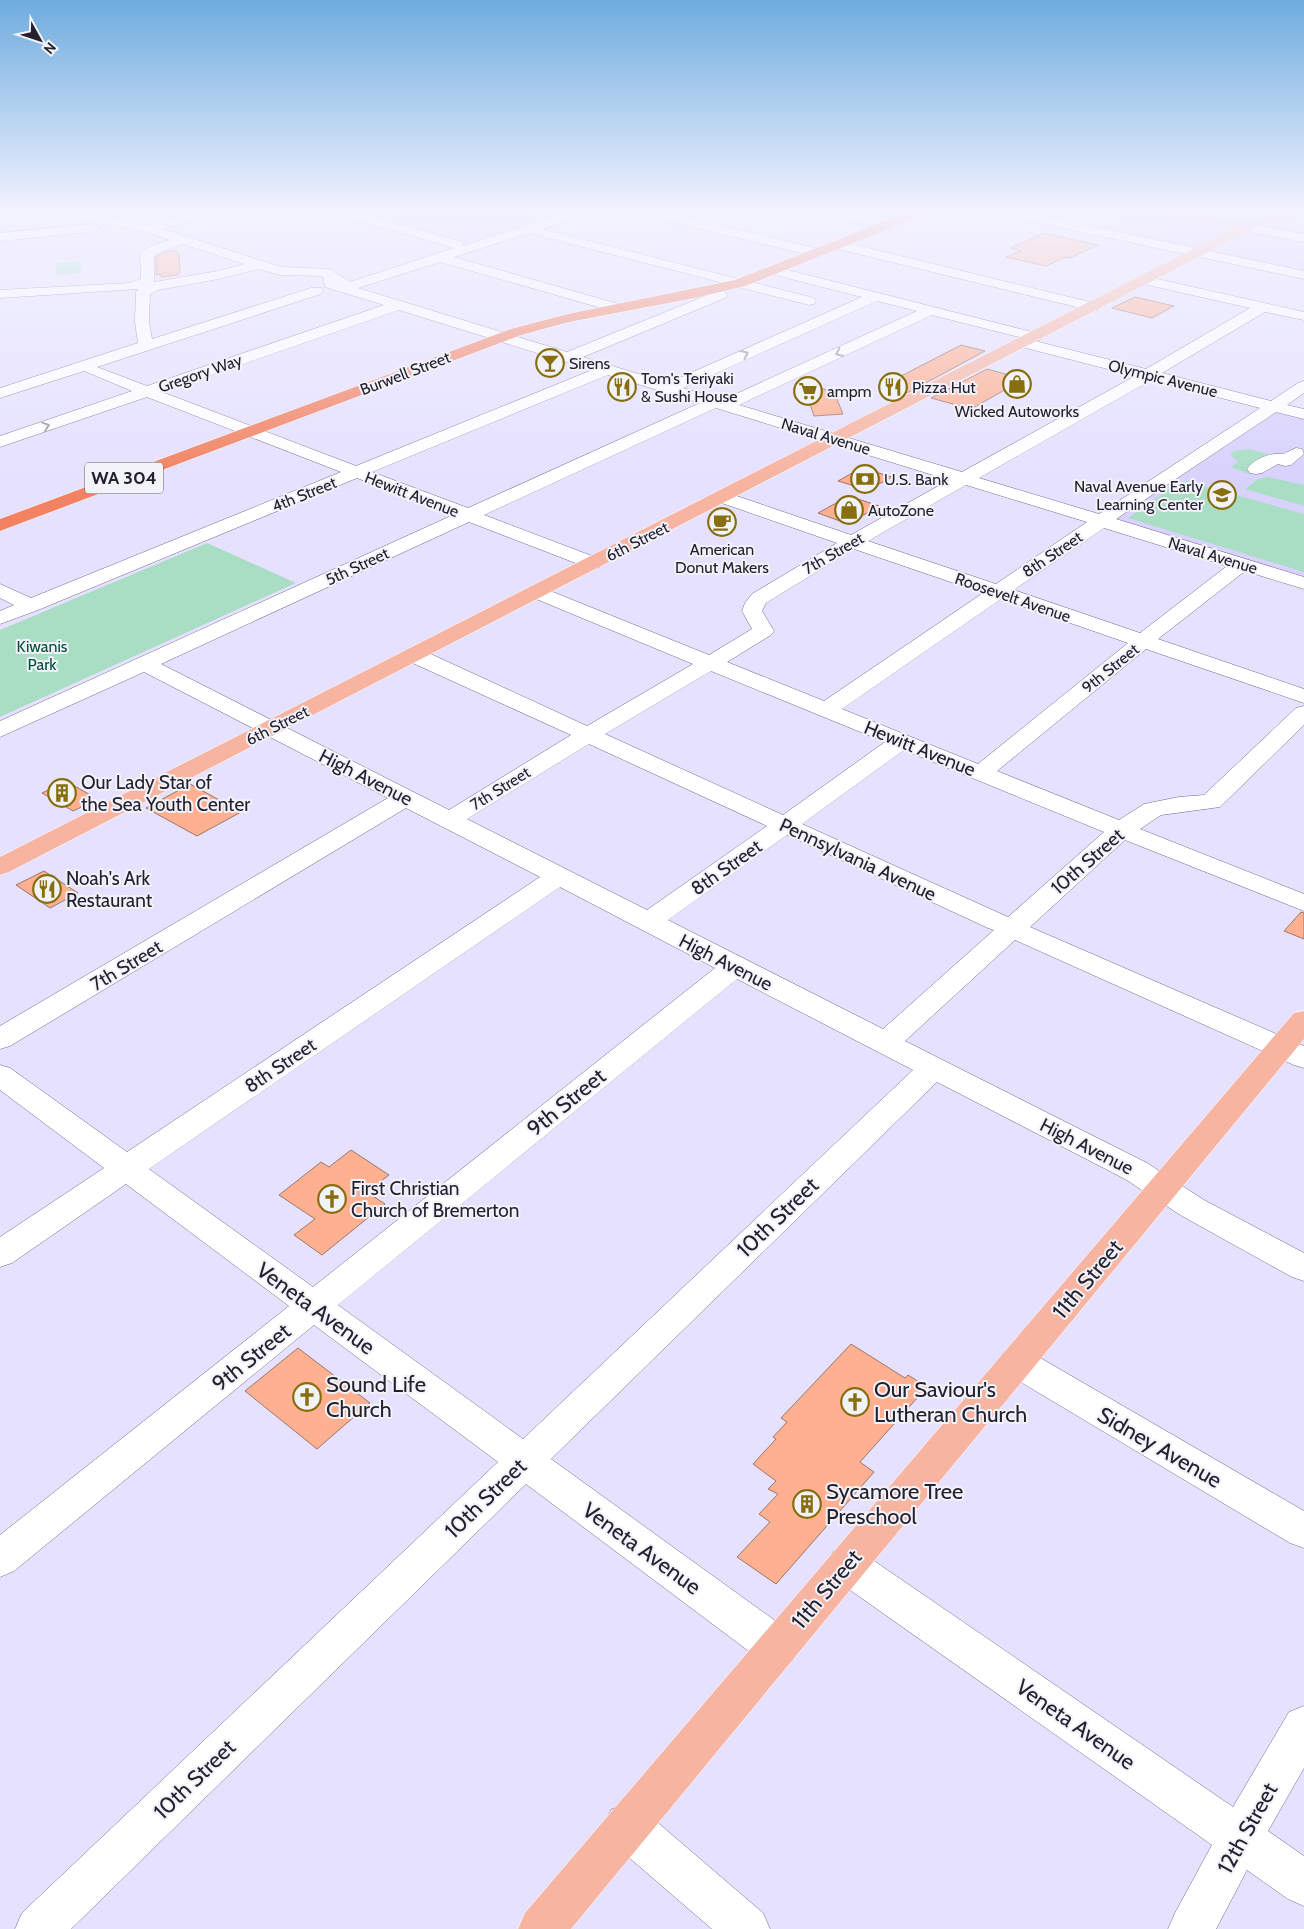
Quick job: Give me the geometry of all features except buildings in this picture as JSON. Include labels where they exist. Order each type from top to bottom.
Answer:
[{"type":"highway","name":"Burwell Street","points":[[0,525],[503,336],[548,322],[672,298]]},
{"type":"main road","name":"6th Street","points":[[0,867],[1109,298]]},
{"type":"main road","name":"11th Street","points":[[541,1929],[1162,1190],[1292,1053],[1304,1020]]},
{"type":"street","points":[[143,298],[142,322],[146,346]]},
{"type":"street","points":[[0,393],[294,298]]},
{"type":"street","name":"Naval Avenue","points":[[381,298],[1304,583]]},
{"type":"street","points":[[582,298],[617,308]]},
{"type":"street","points":[[568,357],[713,298]]},
{"type":"street","points":[[797,298],[808,301]]},
{"type":"street","points":[[669,388],[871,298]]},
{"type":"street","name":"Olympic Avenue","points":[[884,298],[1150,374],[1304,414]]},
{"type":"street","points":[[1060,298],[1093,306]]},
{"type":"street","points":[[1223,298],[1304,316]]},
{"type":"street","name":"Gregory Way","points":[[0,442],[399,304]]},
{"type":"street","name":"7th Street","points":[[449,820],[586,735],[764,631],[751,614],[756,601],[852,542],[1150,374],[1262,307]]},
{"type":"street","name":"5th Street","points":[[0,730],[468,515],[931,310]]},
{"type":"street","name":"4th Street","points":[[0,618],[608,369]]},
{"type":"street","name":"Hewitt Avenue","points":[[91,370],[594,563]]},
{"type":"street","name":"8th Street","points":[[827,709],[1101,521],[1304,386]]},
{"type":"street","name":"Roosevelt Avenue","points":[[722,497],[1304,696]]},
{"type":"street","name":"9th Street","points":[[981,773],[1143,641],[1242,564]]},
{"type":"street","points":[[0,590],[31,606]]},
{"type":"street","name":"Hewitt Avenue","points":[[536,592],[827,709],[901,742],[1304,903]]},
{"type":"street","name":"Pennsylvania Avenue","points":[[414,655],[1012,929],[1292,1053]]},
{"type":"street","name":"High Avenue","points":[[144,664],[1136,1171],[1162,1190],[1193,1208],[1304,1268]]},
{"type":"street","name":"10th Street","points":[[885,1043],[1121,830],[1153,809],[1179,804],[1211,802],[1304,713]]},
{"type":"street","name":"8th Street","points":[[648,922],[901,742]]},
{"type":"street","name":"7th Street","points":[[0,1039],[406,798]]},
{"type":"street","name":"8th Street","points":[[0,1254],[559,876]]},
{"type":"street","name":"9th Street","points":[[0,1559],[735,966]]},
{"type":"street","name":"10th Street","points":[[38,1929],[933,1068]]},
{"type":"street","name":"Veneta Avenue","points":[[0,1075],[777,1647]]},
{"type":"street","name":"Sidney Avenue","points":[[1017,1362],[1304,1531]]},
{"type":"street","name":"Veneta Avenue","points":[[847,1565],[1304,1884]]},
{"type":"street","name":"12th Street","points":[[1191,1929],[1240,1838],[1304,1728]]},
{"type":"street","points":[[627,1826],[748,1929]]},
{"type":"shaded area","name":"Naval Avenue Early Learning Center","points":[[1273,406],[1304,414],[1304,583],[1101,521]]},
{"type":"green space","points":[[1249,449],[1276,456],[1249,474],[1231,467],[1238,462],[1230,454],[1234,451]]},
{"type":"green space","points":[[1268,477],[1304,485],[1304,506],[1245,489],[1258,479]]},
{"type":"green space","points":[[1186,481],[1304,514],[1304,572],[1128,518],[1180,482]]},
{"type":"green space","name":"Kiwanis Park","points":[[207,543],[296,583],[0,717],[0,630]]},
{"type":"place","name":"Sirens","points":[[550,363]]},
{"type":"place","name":"Wicked Autoworks","points":[[1017,384]]},
{"type":"place","name":"Tom's Teriyaki & Sushi House","points":[[622,387]]},
{"type":"place","name":"Pizza Hut","points":[[893,387]]},
{"type":"place","name":"ampm","points":[[808,391]]},
{"type":"place","name":"U.S. Bank","points":[[865,479]]},
{"type":"place","name":"Naval Avenue Early Learning Center","points":[[1222,495]]},
{"type":"place","name":"AutoZone","points":[[849,510]]},
{"type":"place","name":"American Donut Makers","points":[[722,522]]},
{"type":"place","name":"Our Lady Star of the Sea Youth Center","points":[[62,793]]},
{"type":"place","name":"Noah's Ark Restaurant","points":[[47,889]]},
{"type":"place","name":"First Christian Church of Bremerton","points":[[332,1199]]},
{"type":"place","name":"Sound Life Church","points":[[307,1397]]},
{"type":"place","name":"Our Saviour's Lutheran Church","points":[[855,1402]]},
{"type":"place","name":"Sycamore Tree Preschool","points":[[807,1504]]}]
